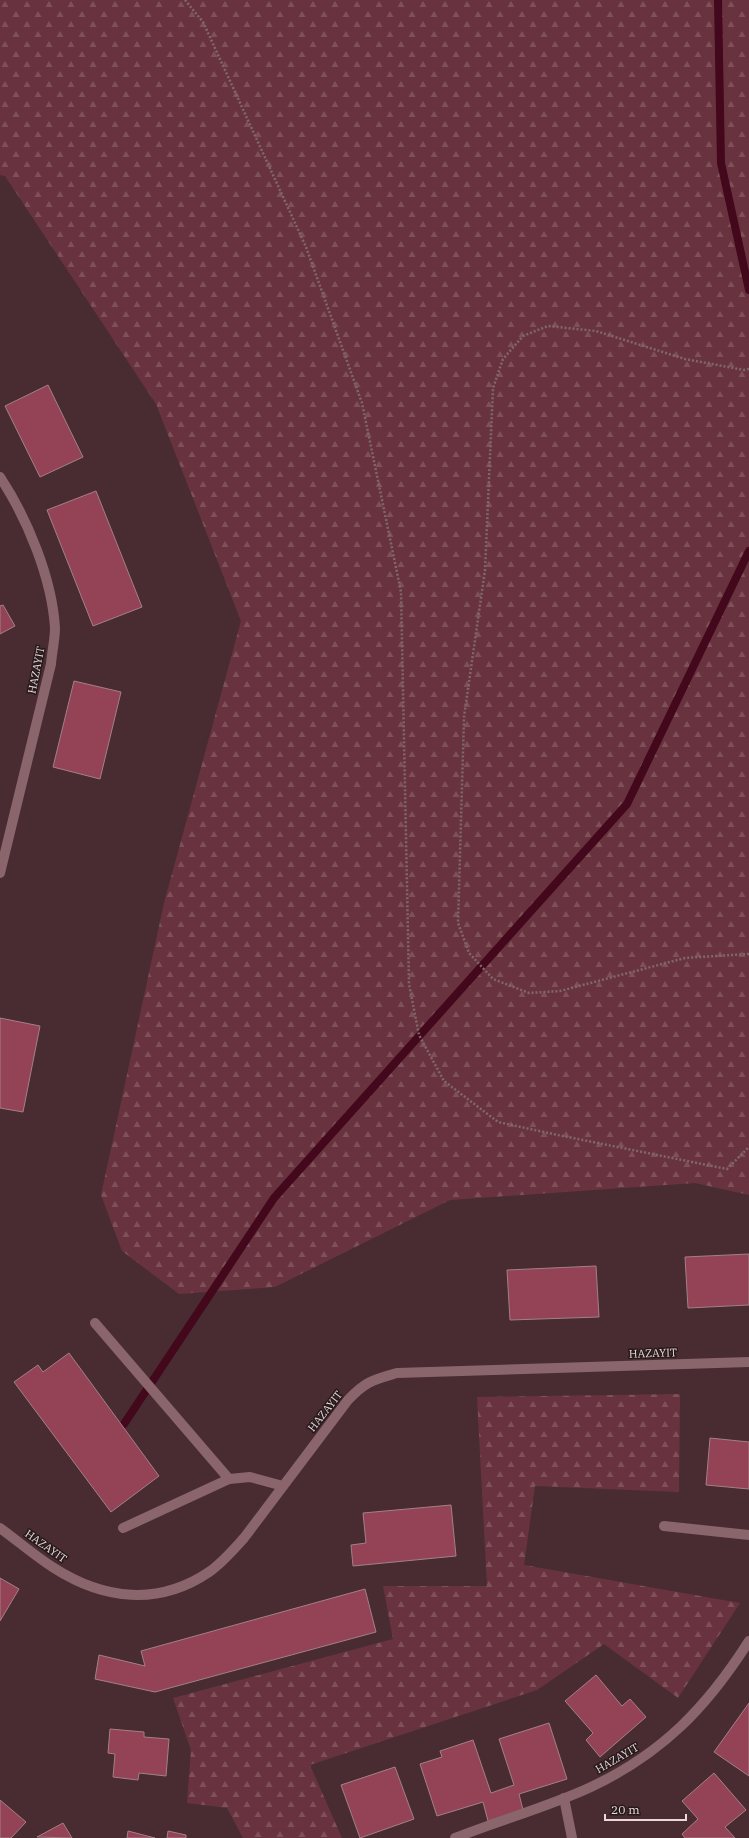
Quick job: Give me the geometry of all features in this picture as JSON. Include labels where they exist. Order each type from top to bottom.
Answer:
[{"type":"street","name":"HAZAYIT","points":[[0,477],[11,494],[43,569],[50,595],[55,629],[51,664],[0,873]]},
{"type":"street","points":[[95,1323],[229,1479]]},
{"type":"street","name":"HAZAYIT","points":[[0,1528],[54,1569],[89,1586],[116,1593],[140,1596],[162,1593],[186,1585],[210,1571],[226,1557],[244,1538],[348,1400],[361,1386],[373,1380],[397,1373],[749,1362]]},
{"type":"street","points":[[123,1528],[229,1479],[250,1477],[283,1486]]},
{"type":"street","points":[[664,1526],[749,1535]]},
{"type":"street","name":"HAZAYIT","points":[[455,1838],[564,1798],[616,1774],[642,1759],[690,1718],[713,1692],[749,1641]]},
{"type":"street","points":[[564,1798],[572,1838]]},
{"type":"path","points":[[185,0],[203,22],[306,246],[362,403],[401,592],[409,984],[419,1035],[444,1081],[498,1122],[727,1169],[749,1147]]},
{"type":"path","points":[[749,369],[744,370],[685,359],[596,331],[548,326],[523,336],[503,359],[493,388],[485,570],[464,717],[458,923],[469,953],[493,979],[529,993],[560,991],[684,958],[749,954]]},
{"type":"green space","points":[[0,0],[749,0],[749,1195],[695,1183],[450,1200],[275,1287],[179,1294],[122,1251],[101,1195],[164,903],[241,621],[156,404],[5,176],[0,175]]},
{"type":"green space","points":[[680,1394],[679,1492],[535,1486],[524,1565],[740,1603],[678,1698],[604,1644],[537,1690],[310,1765],[342,1838],[243,1838],[227,1808],[187,1803],[191,1750],[173,1698],[393,1639],[383,1586],[487,1586],[477,1397]]},
{"type":"building","points":[[48,385],[83,457],[40,477],[5,406]]},
{"type":"building","points":[[96,491],[142,607],[93,626],[47,510]]},
{"type":"building","points":[[3,605],[15,626],[0,634],[0,606]]},
{"type":"building","points":[[74,681],[121,692],[100,779],[53,767]]},
{"type":"building","points":[[0,1018],[40,1026],[23,1112],[0,1108]]},
{"type":"building","points":[[749,1254],[749,1305],[688,1308],[685,1257]]},
{"type":"building","points":[[596,1266],[599,1317],[510,1320],[507,1270]]},
{"type":"building","points":[[69,1353],[159,1476],[111,1512],[14,1382],[38,1365],[43,1372]]},
{"type":"building","points":[[710,1438],[749,1442],[749,1489],[706,1485]]},
{"type":"building","points":[[451,1505],[456,1556],[353,1566],[351,1545],[366,1543],[363,1513]]},
{"type":"building","points":[[0,1578],[19,1589],[0,1621]]},
{"type":"building","points":[[365,1589],[376,1632],[155,1692],[95,1679],[99,1655],[145,1666],[141,1651]]},
{"type":"building","points":[[596,1675],[622,1706],[630,1699],[646,1717],[600,1757],[586,1740],[593,1733],[565,1701]]},
{"type":"building","points":[[749,1703],[749,1776],[714,1752]]},
{"type":"building","points":[[549,1723],[567,1779],[519,1794],[523,1810],[488,1821],[483,1802],[437,1816],[420,1764],[442,1757],[440,1751],[473,1740],[491,1793],[514,1785],[499,1739]]},
{"type":"building","points":[[110,1729],[144,1732],[144,1737],[169,1739],[166,1776],[139,1773],[138,1780],[113,1777],[115,1754],[108,1753]]},
{"type":"building","points":[[395,1767],[414,1819],[360,1838],[341,1785]]},
{"type":"building","points":[[714,1773],[746,1810],[725,1827],[735,1838],[685,1838],[682,1834],[698,1819],[682,1801]]},
{"type":"building","points":[[0,1800],[26,1822],[11,1838],[0,1838]]},
{"type":"building","points":[[63,1823],[72,1838],[37,1837]]},
{"type":"building","points":[[128,1831],[155,1838],[127,1838]]},
{"type":"building","points":[[168,1831],[186,1835],[186,1838],[167,1838]]},
{"type":"waterway","points":[[718,0],[721,163],[749,290]]},
{"type":"waterway","points":[[124,1424],[274,1198],[627,804],[749,551]]}]
